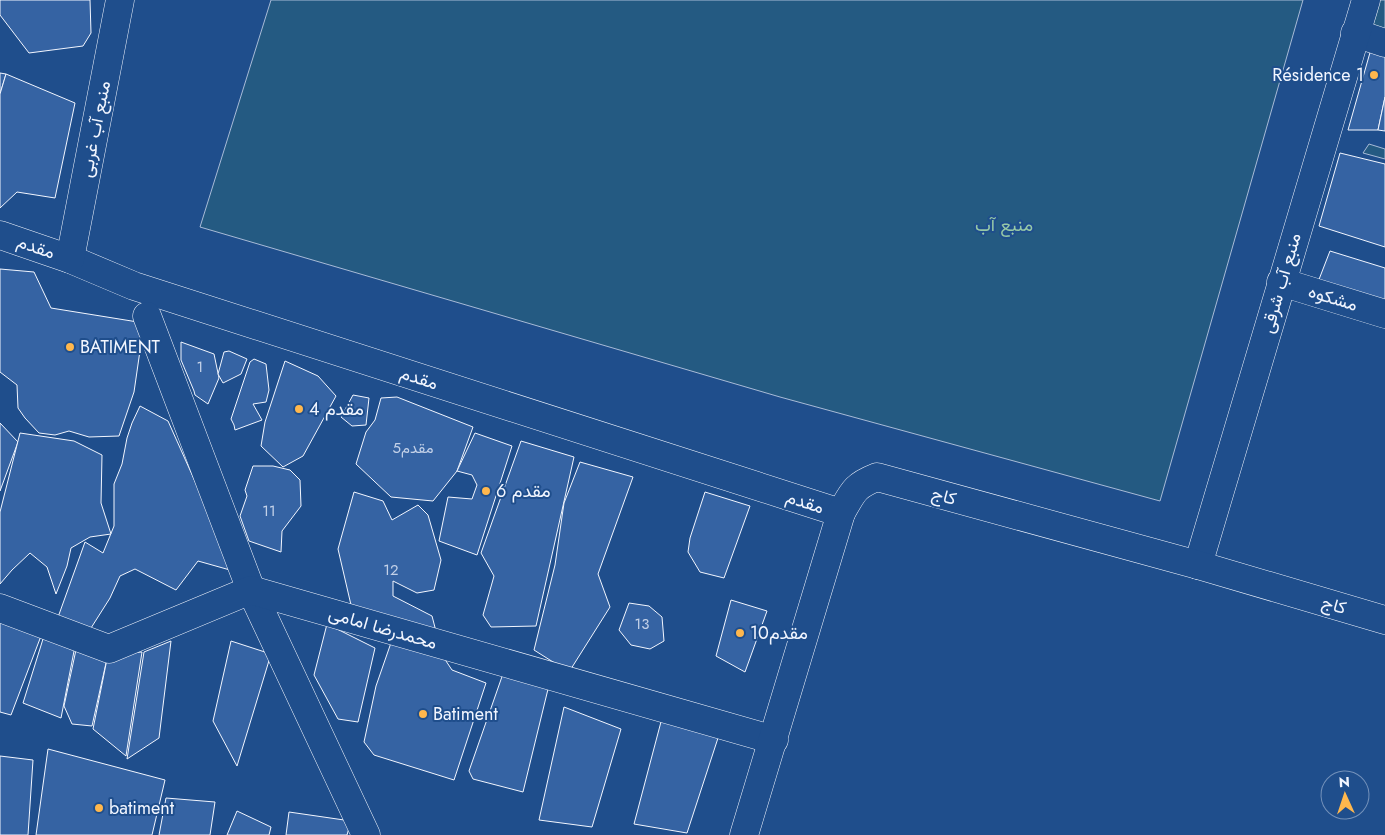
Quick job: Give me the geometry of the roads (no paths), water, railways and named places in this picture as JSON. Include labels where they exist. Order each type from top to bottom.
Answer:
[{"type":"street","name":"منبع آب غربی","points":[[70,259],[120,0]]},
{"type":"street","name":"منبع آب شرقی","points":[[1198,566],[1366,0]]},
{"type":"street","points":[[1355,33],[1385,43]]},
{"type":"street","name":"مقدم","points":[[0,235],[70,259],[134,286],[841,513]]},
{"type":"street","name":"مشکوه","points":[[1281,282],[1385,314]]},
{"type":"street","points":[[147,316],[251,590],[366,835]]},
{"type":"street","name":"کاج","points":[[744,835],[841,513],[852,493],[860,484],[877,477],[1385,620]]},
{"type":"street","points":[[0,608],[109,649],[251,590]]},
{"type":"street","name":"محمدرضا امامی","points":[[251,590],[774,740]]},
{"type":"place","name":"Résidence 1","points":[[1374,75]]},
{"type":"place","name":"BATIMENT","points":[[70,347]]},
{"type":"place","name":"4 مقدم","points":[[299,409]]},
{"type":"place","name":"6 مقدم","points":[[486,491]]},
{"type":"place","name":"10مقدم","points":[[740,633]]},
{"type":"place","name":"Batiment","points":[[423,714]]},
{"type":"place","name":"batiment","points":[[99,808]]},
{"type":"park label","name":"منبع آب","points":[[1004,225]]}]
